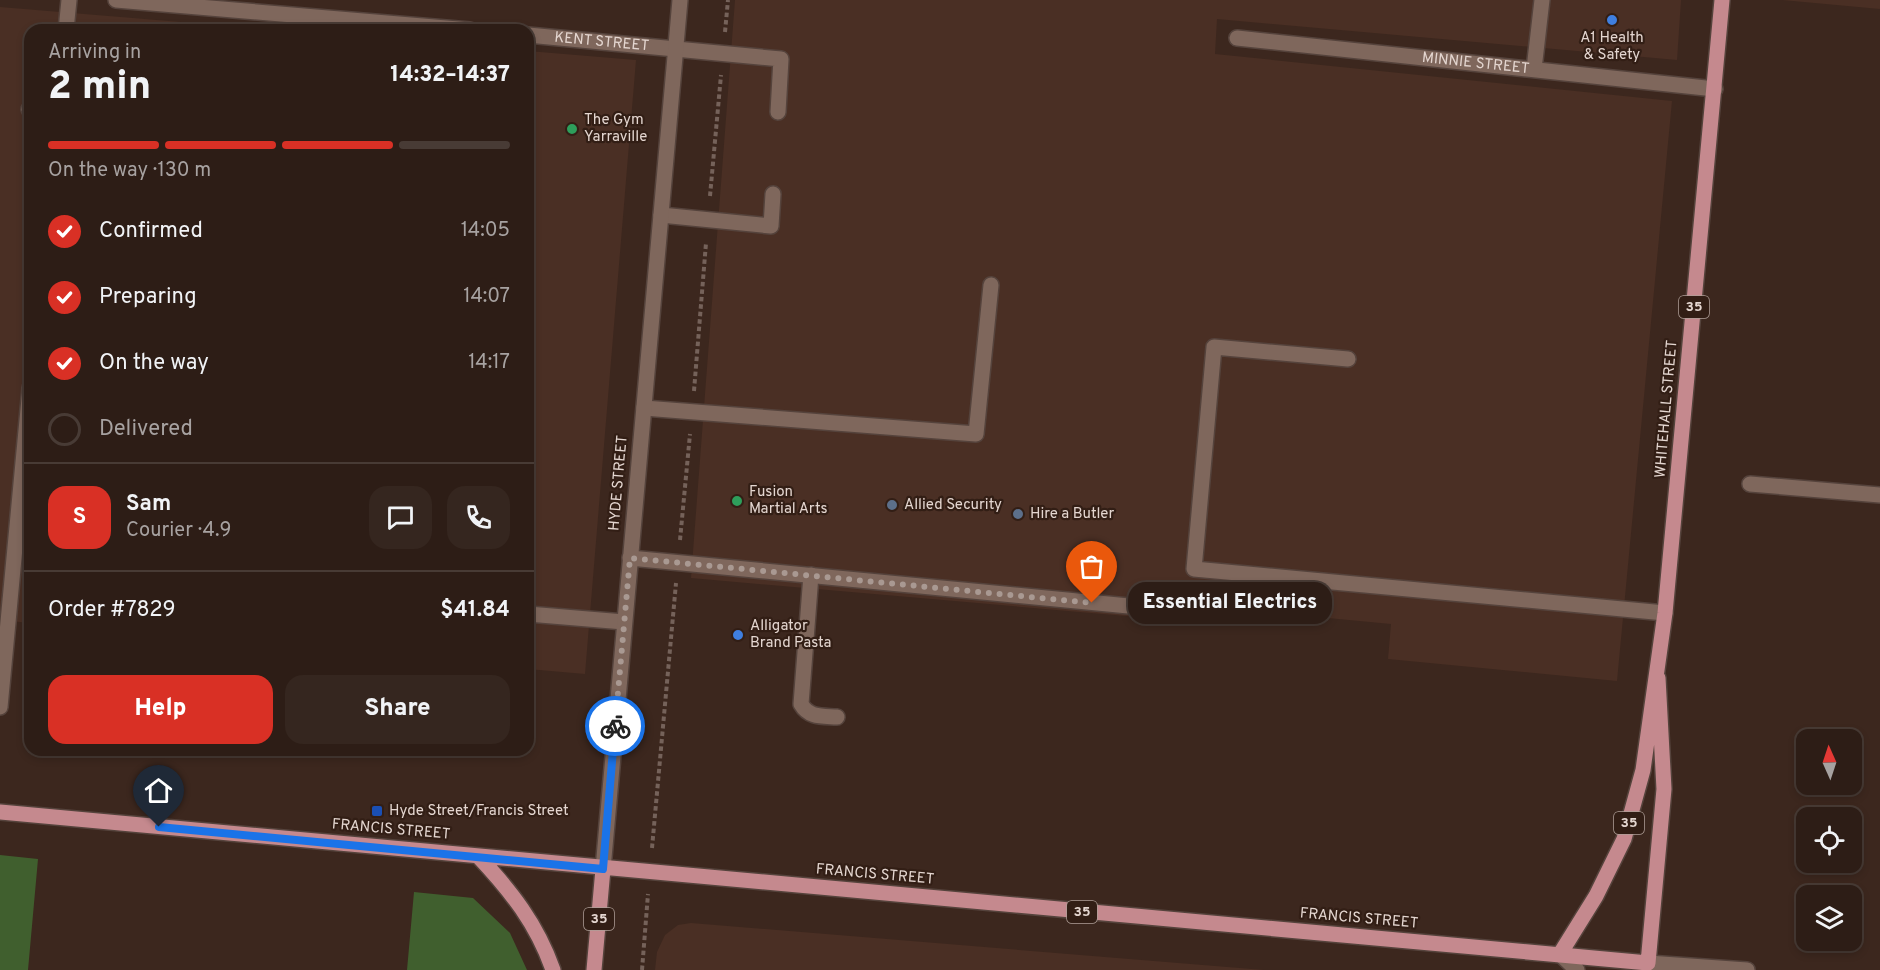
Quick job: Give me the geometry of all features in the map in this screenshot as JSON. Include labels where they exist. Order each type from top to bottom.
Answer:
[{"type":"main road","name":"WHITEHALL STREET","points":[[1560,954],[1596,896],[1624,839],[1643,770],[1658,678],[1665,613],[1722,0]]},
{"type":"main road","name":"WHITEHALL STREET","points":[[1648,966],[1664,789],[1658,678]]},
{"type":"main road","name":"FRANCIS STREET","points":[[0,812],[603,869],[1560,954],[1648,966]]},
{"type":"main road","points":[[478,856],[512,892],[530,919],[554,970]]},
{"type":"main road","name":"HYDE STREET","points":[[594,970],[603,869]]},
{"type":"street","points":[[67,24],[69,0]]},
{"type":"street","points":[[116,0],[399,24]]},
{"type":"street","name":"HYDE STREET","points":[[603,869],[680,0]]},
{"type":"street","points":[[1534,69],[1542,0]]},
{"type":"street","name":"KENT STREET","points":[[534,35],[676,47],[782,59],[778,112]]},
{"type":"street","name":"MINNIE STREET","points":[[1237,38],[1715,89]]},
{"type":"street","points":[[661,215],[771,226],[773,194]]},
{"type":"street","points":[[644,408],[976,434],[991,285]]},
{"type":"street","points":[[1348,359],[1214,347],[1194,569],[1665,613]]},
{"type":"street","points":[[0,706],[24,455]]},
{"type":"street","points":[[1750,484],[1880,495]]},
{"type":"street","points":[[630,558],[1139,607]]},
{"type":"street","points":[[811,575],[801,704],[806,712],[812,715],[837,717]]},
{"type":"street","points":[[534,614],[624,622]]},
{"type":"street","points":[[1560,954],[1577,970]]},
{"type":"street","name":"FRANCIS STREET","points":[[1648,966],[1747,970]]},
{"type":"path","points":[[642,970],[647,911]]},
{"type":"shaded area","points":[[735,0],[1681,0],[1677,60],[1217,19],[1215,54],[1672,101],[1617,681],[1388,659],[1391,624],[1151,601],[1149,618],[691,578]]},
{"type":"shaded area","points":[[1782,0],[1880,0],[1880,9]]},
{"type":"shaded area","points":[[0,7],[205,24],[24,24],[24,622],[0,620]]},
{"type":"shaded area","points":[[534,52],[636,60],[585,674],[534,670]]},
{"type":"shaded area","points":[[691,923],[1264,970],[655,970],[657,952],[665,935],[678,925]]},
{"type":"green space","points":[[0,855],[38,859],[28,970],[0,970]]},
{"type":"green space","points":[[414,892],[473,898],[510,933],[527,970],[407,970]]},
{"type":"way so far","points":[[615,726],[630,558],[1092,603]]},
{"type":"place","name":"A1 Health & Safety","points":[[1612,20]]},
{"type":"place","name":"The Gym Yarraville","points":[[572,129]]},
{"type":"place","name":"Fusion Martial Arts","points":[[737,501]]},
{"type":"place","name":"Allied Security","points":[[892,505]]},
{"type":"place","name":"Hire a Butler","points":[[1018,514]]},
{"type":"place","name":"Essential Electrics","points":[[1092,603]]},
{"type":"place","name":"Alligator Brand Pasta","points":[[738,635]]},
{"type":"place","name":"Hyde Street/Francis Street","points":[[377,811]]},
{"type":"route","points":[[159,827],[603,869],[615,726]]}]
